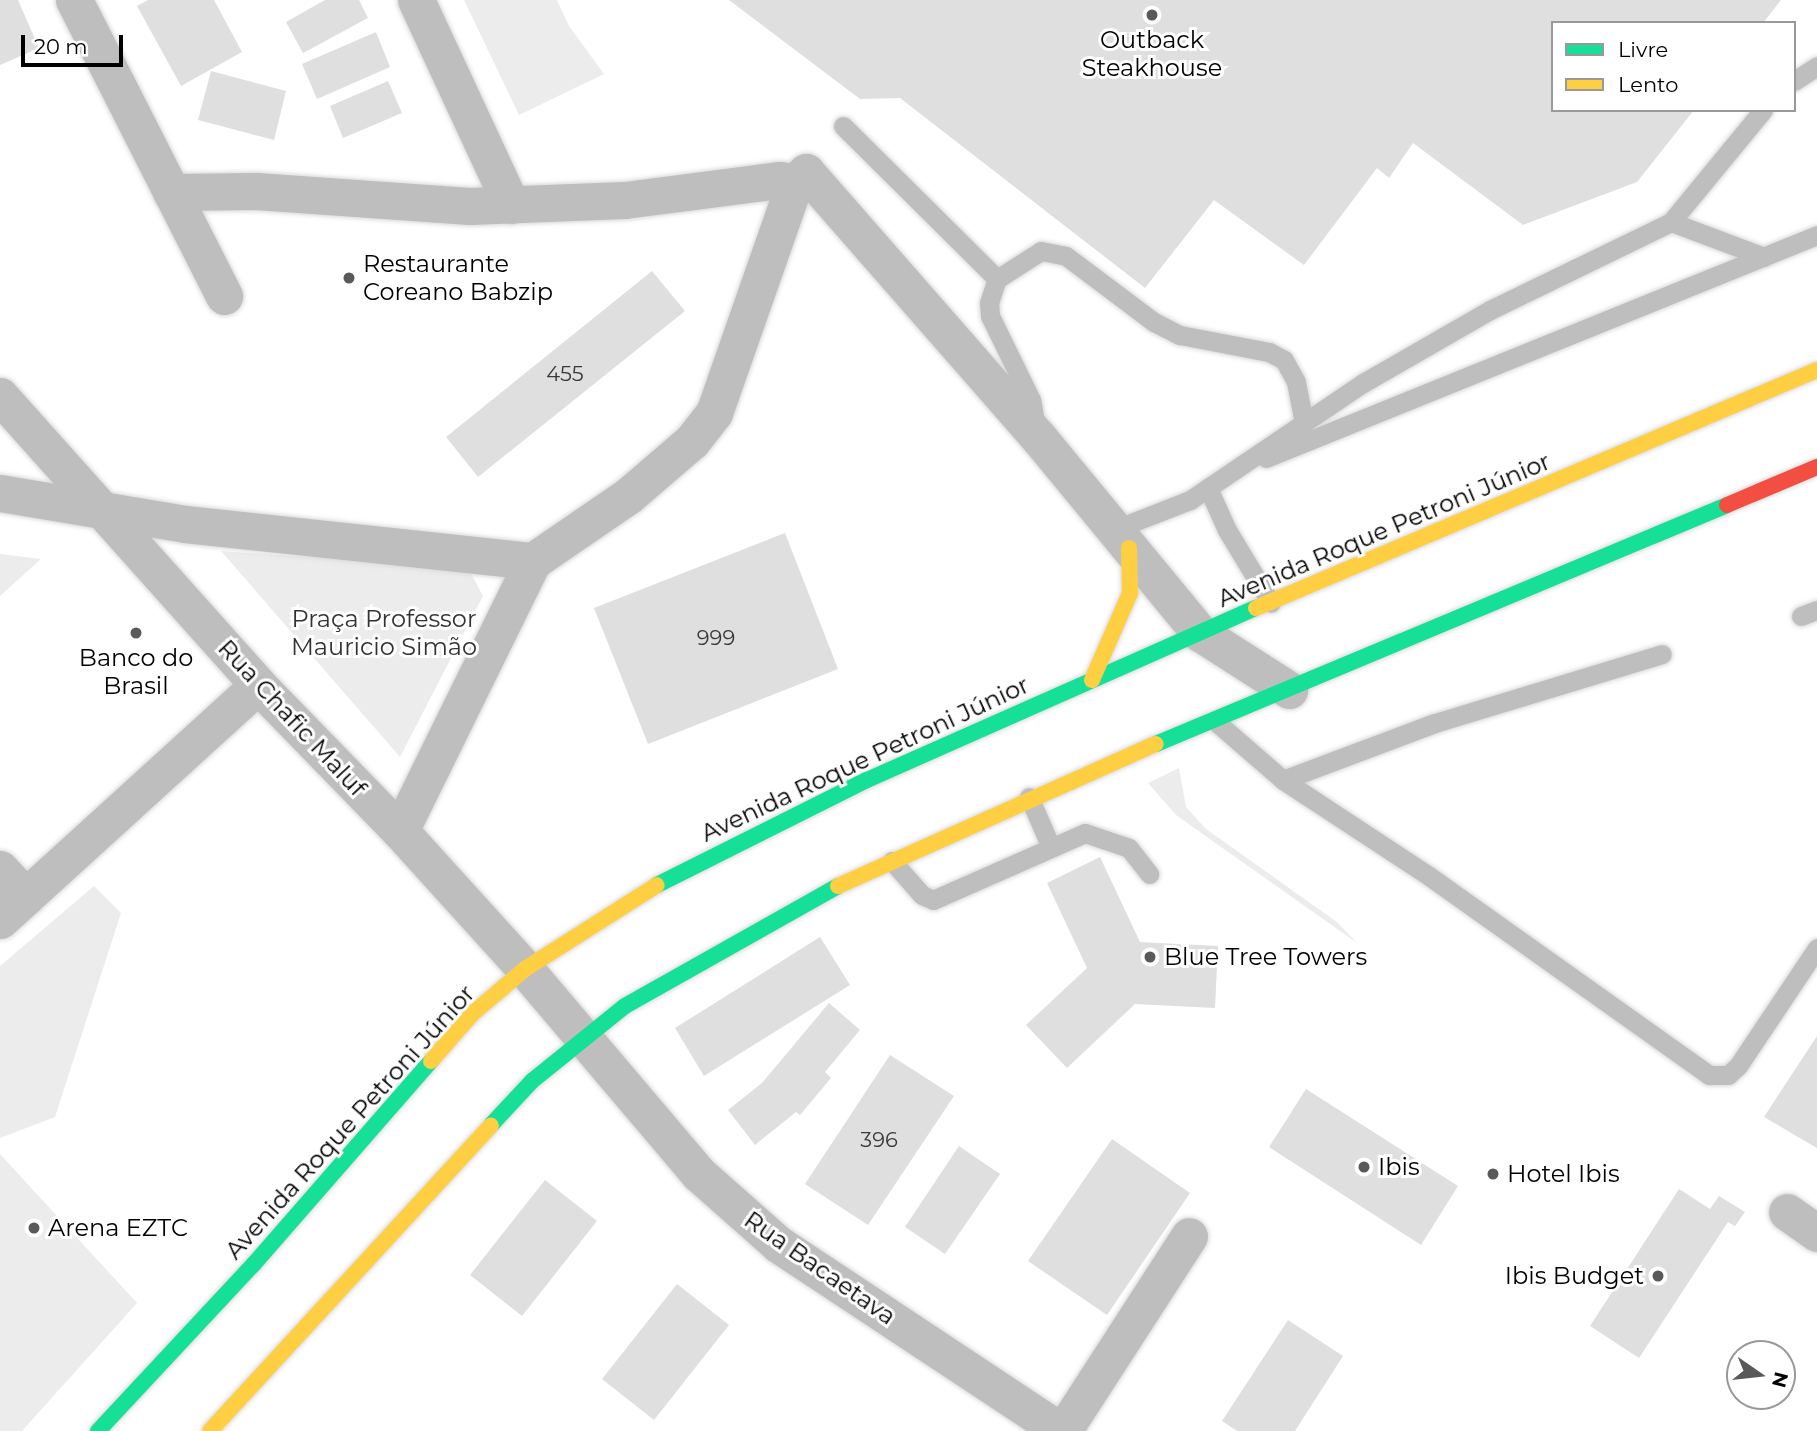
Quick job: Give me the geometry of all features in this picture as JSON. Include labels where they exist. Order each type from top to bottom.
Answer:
[{"type":"main road","name":"Avenida Roque Petroni Júnior","points":[[98,1431],[253,1265],[472,1014],[525,970],[680,871],[867,780],[1092,680],[1817,370]]},
{"type":"main road","points":[[211,1431],[532,1081],[625,1006],[756,929],[1029,797],[1817,467]]},
{"type":"main road","points":[[1092,680],[1130,593],[1121,539]]},
{"type":"main road","points":[[164,1387],[253,1265]]},
{"type":"street","points":[[74,0],[224,296]]},
{"type":"street","points":[[416,0],[511,205]]},
{"type":"street","points":[[171,192],[511,205],[625,201],[801,177]]},
{"type":"street","points":[[801,177],[1039,438],[1200,633],[1289,690]]},
{"type":"street","points":[[400,831],[533,561],[628,496],[692,441],[714,413],[801,177]]},
{"type":"street","name":"Rua Chafic Maluf","points":[[0,396],[258,685],[400,831],[583,1039]]},
{"type":"street","points":[[0,493],[185,524],[533,561]]},
{"type":"street","points":[[0,869],[13,909],[258,685]]},
{"type":"street","name":"Rua Bacaetava","points":[[583,1039],[699,1174],[778,1244],[1061,1431]]},
{"type":"street","points":[[1787,1212],[1817,1233]]},
{"type":"street","points":[[1061,1431],[1189,1236]]},
{"type":"lane","points":[[1796,80],[1817,66]]},
{"type":"lane","points":[[1121,539],[1190,500],[1304,423],[1490,310],[1671,222],[1761,112]]},
{"type":"lane","points":[[843,126],[997,279]]},
{"type":"lane","points":[[1671,222],[1764,257]]},
{"type":"lane","points":[[1230,473],[1817,235]]},
{"type":"lane","points":[[1039,438],[1031,400],[990,316],[989,303],[997,279],[1041,251],[1066,256],[1154,322],[1180,335],[1269,352],[1284,360],[1296,382],[1304,423]]},
{"type":"lane","points":[[1208,488],[1227,530],[1271,603]]},
{"type":"lane","points":[[1283,780],[1434,723],[1662,654]]},
{"type":"lane","points":[[1215,721],[1283,780],[1429,876],[1709,1075],[1728,1075],[1738,1066],[1817,948]]},
{"type":"lane","points":[[1029,797],[1051,847]]},
{"type":"lane","points":[[892,861],[922,895],[933,900],[988,879],[1051,847],[1086,833],[1110,838],[1129,848],[1149,874]]},
{"type":"green space","points":[[464,0],[557,0],[569,26],[604,74],[519,115]]},
{"type":"green space","name":"Praça Professor Mauricio Simão","points":[[221,551],[468,568],[483,596],[400,757]]},
{"type":"green space","points":[[0,554],[41,559],[0,596]]},
{"type":"green space","points":[[1179,768],[1186,807],[1206,829],[1337,922],[1357,943],[1176,815],[1148,783]]},
{"type":"green space","points":[[94,886],[121,913],[55,1117],[0,1138],[0,966]]},
{"type":"green space","name":"Arena EZTC","points":[[0,1154],[137,1303],[22,1431],[0,1431]]},
{"type":"building","points":[[0,0],[18,0],[39,48],[0,65]]},
{"type":"building","points":[[148,0],[214,0],[242,52],[181,86],[137,6]]},
{"type":"building","points":[[325,0],[359,0],[368,18],[303,53],[286,22]]},
{"type":"building","points":[[729,0],[1781,0],[1765,21],[1551,21],[1551,112],[1692,112],[1637,182],[1523,225],[1413,143],[1389,178],[1377,168],[1304,265],[1214,200],[1145,288],[900,98],[860,99]]},
{"type":"building","points":[[376,32],[390,67],[317,99],[302,64]]},
{"type":"building","points":[[211,71],[286,91],[274,140],[198,120]]},
{"type":"building","points":[[388,81],[402,113],[343,138],[330,106]]},
{"type":"building","points":[[652,271],[685,311],[478,477],[446,437]]},
{"type":"building","points":[[785,533],[838,669],[648,744],[594,608]]},
{"type":"building","name":"Blue Tree Towers","points":[[1100,857],[1140,942],[1218,946],[1215,1008],[1135,1004],[1067,1068],[1026,1025],[1087,968],[1047,883]]},
{"type":"building","points":[[820,937],[850,985],[704,1076],[675,1028]]},
{"type":"building","points":[[829,1003],[860,1030],[825,1072],[831,1078],[800,1115],[796,1112],[755,1145],[728,1110],[762,1083]]},
{"type":"building","points":[[1817,1036],[1817,1148],[1764,1117]]},
{"type":"building","points":[[890,1055],[954,1096],[868,1225],[805,1184]]},
{"type":"building","name":"Ibis","points":[[1306,1089],[1458,1186],[1421,1245],[1269,1147]]},
{"type":"building","points":[[1112,1139],[1190,1193],[1107,1315],[1028,1261]]},
{"type":"building","points":[[959,1146],[1000,1174],[945,1254],[905,1227]]},
{"type":"building","points":[[545,1180],[597,1221],[522,1316],[470,1275]]},
{"type":"building","name":"Ibis Budget","points":[[1679,1189],[1710,1209],[1719,1196],[1745,1212],[1735,1226],[1728,1222],[1639,1358],[1590,1326]]},
{"type":"building","points":[[677,1284],[729,1325],[654,1420],[602,1379]]},
{"type":"building","points":[[1288,1320],[1343,1356],[1295,1431],[1237,1431],[1222,1421]]},
{"type":"traffic: fast","points":[[1156,744],[1727,505]]},
{"type":"traffic: fast","points":[[657,885],[867,780],[1256,608]]},
{"type":"traffic: fast","points":[[491,1125],[532,1081],[625,1006],[838,886]]},
{"type":"traffic: fast","points":[[98,1431],[253,1265],[431,1061]]},
{"type":"traffic: slow","points":[[1256,608],[1817,370]]},
{"type":"traffic: slow","points":[[1092,680],[1130,593],[1129,548]]},
{"type":"traffic: slow","points":[[838,886],[1156,744]]},
{"type":"traffic: slow","points":[[431,1061],[472,1014],[525,969],[657,885]]},
{"type":"traffic: slow","points":[[210,1431],[491,1125]]},
{"type":"traffic: jam","points":[[1727,505],[1817,467]]},
{"type":"place","name":"Outback Steakhouse","points":[[1152,15]]},
{"type":"place","name":"Restaurante Coreano Babzip","points":[[349,278]]},
{"type":"place","name":"Banco do Brasil","points":[[136,633]]},
{"type":"place","name":"Blue Tree Towers","points":[[1150,957]]},
{"type":"place","name":"Ibis","points":[[1364,1167]]},
{"type":"place","name":"Hotel Ibis","points":[[1493,1174]]},
{"type":"place","name":"Arena EZTC","points":[[34,1228]]},
{"type":"place","name":"Ibis Budget","points":[[1658,1276]]}]
